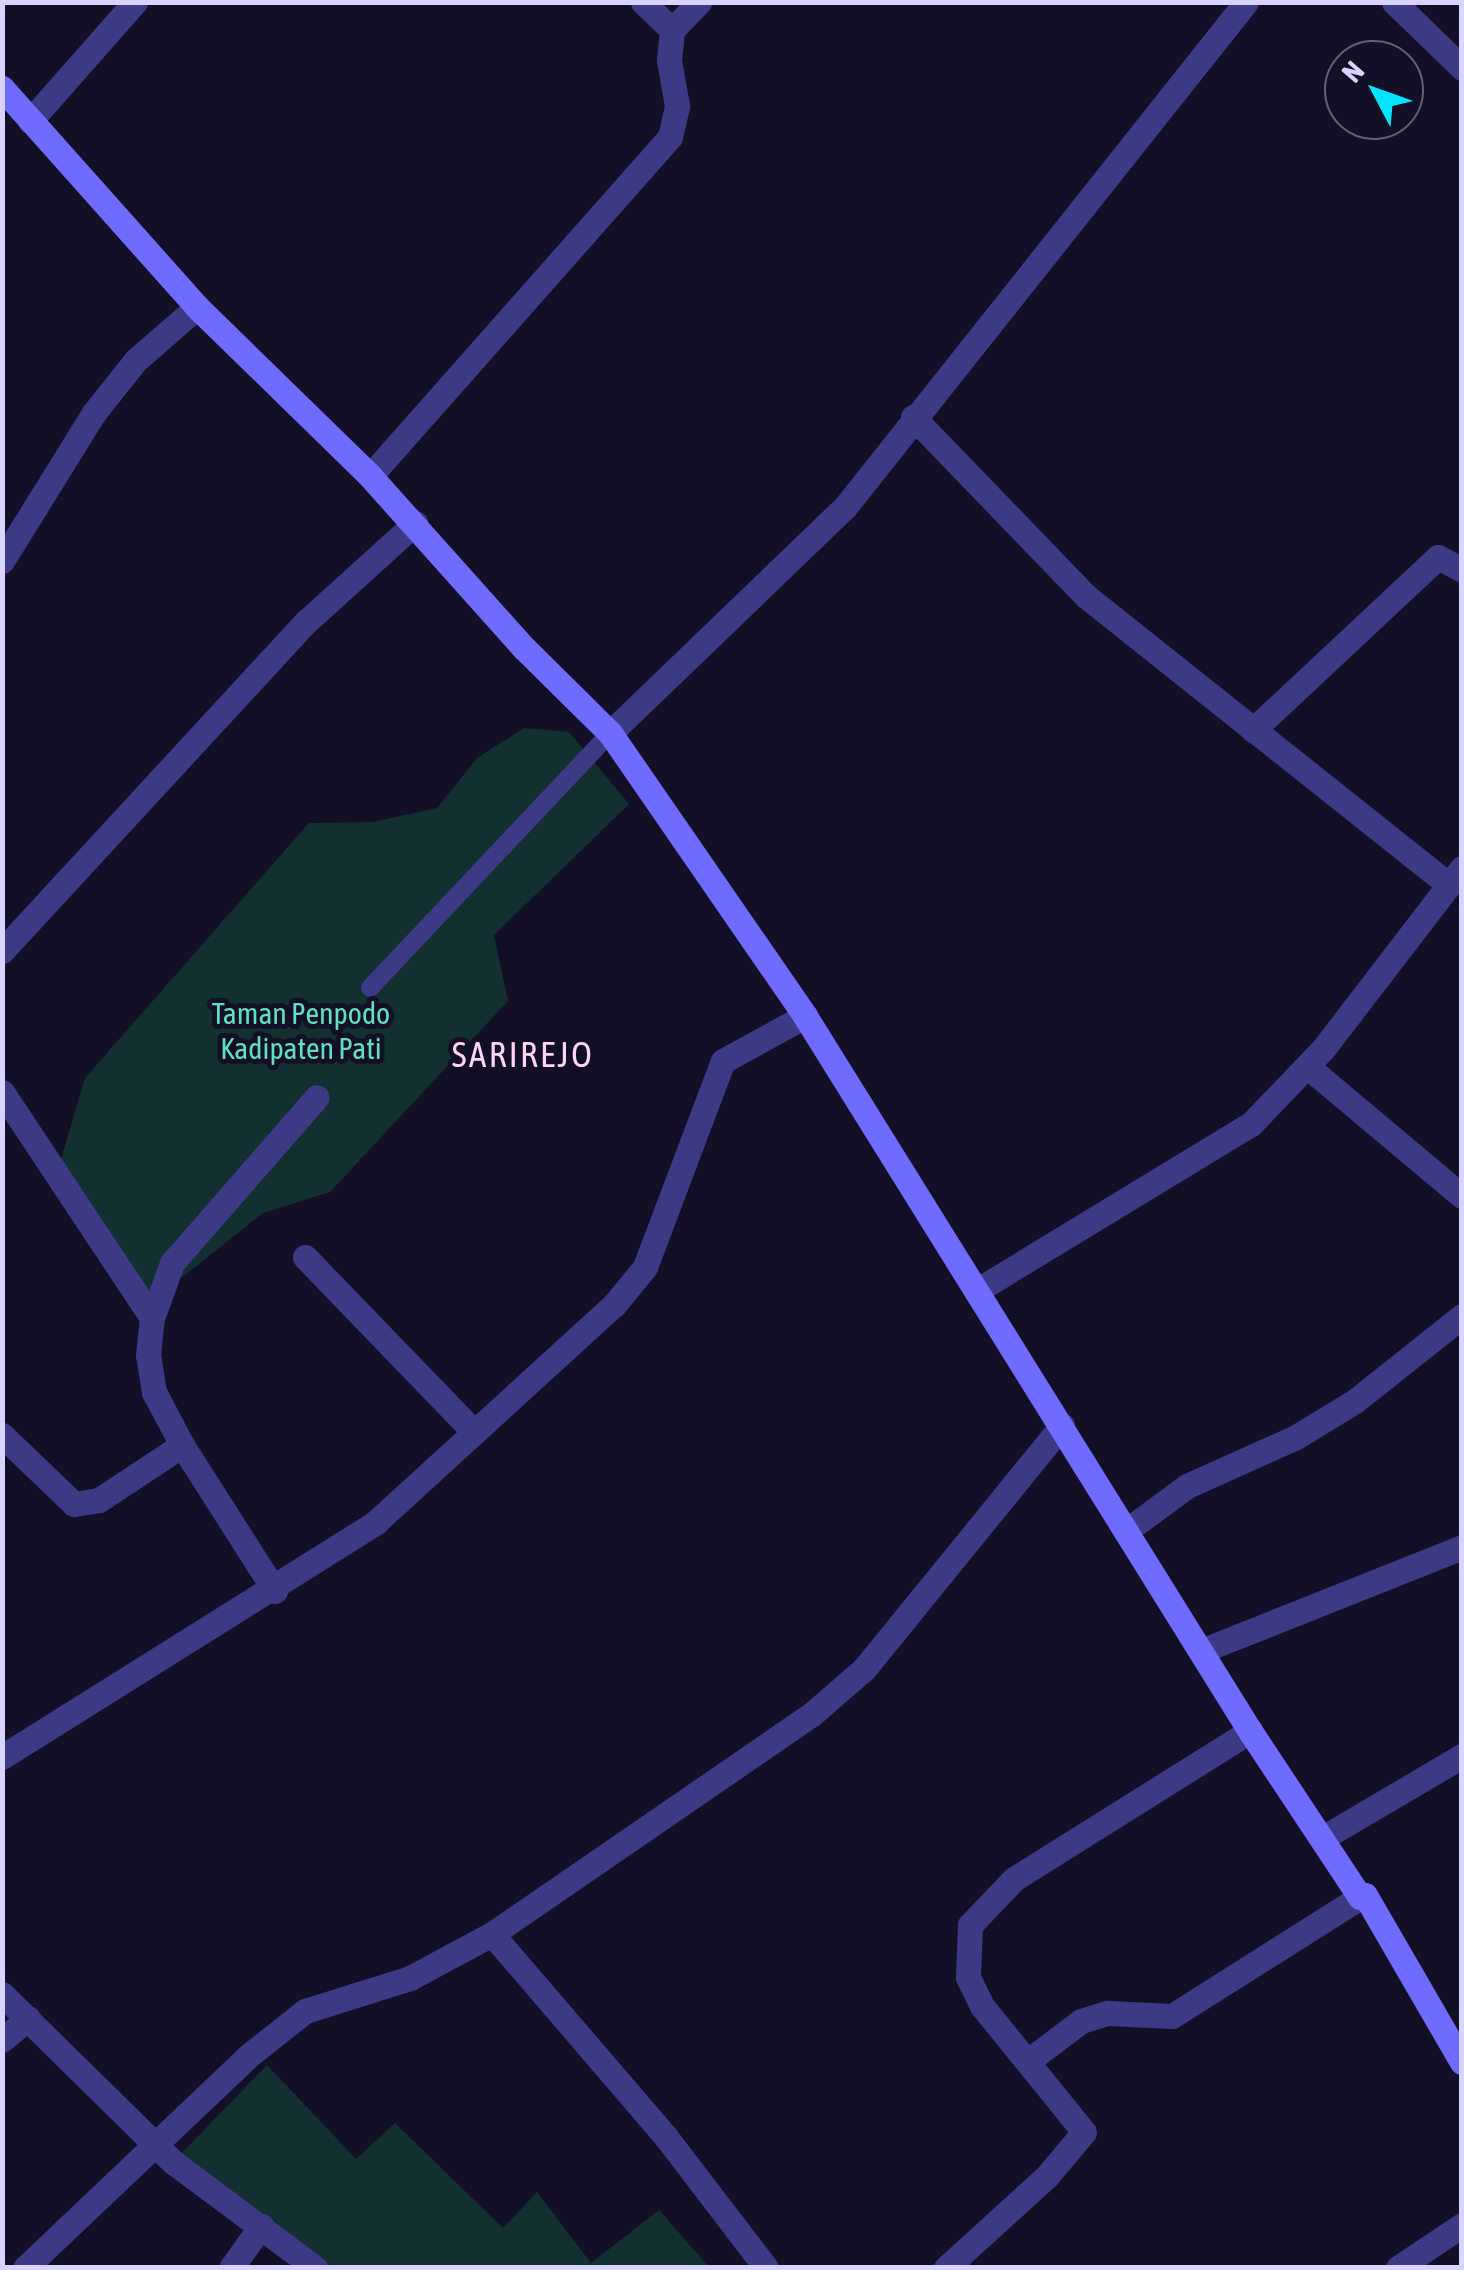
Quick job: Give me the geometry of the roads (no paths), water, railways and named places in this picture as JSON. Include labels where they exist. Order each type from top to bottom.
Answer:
[{"type":"street","points":[[30,121],[135,2]]},
{"type":"street","points":[[643,2],[672,30]]},
{"type":"street","points":[[370,476],[670,137],[677,106],[669,60],[672,30],[699,2]]},
{"type":"street","points":[[610,732],[845,506],[913,416],[1004,312],[1246,2]]},
{"type":"street","points":[[1394,2],[1462,68]]},
{"type":"street","points":[[2,88],[197,306],[370,476],[524,648],[610,732],[805,1016],[1250,1731],[1326,1836],[1360,1897]]},
{"type":"street","points":[[2,561],[93,414],[136,360],[197,306]]},
{"type":"street","points":[[913,416],[1086,597],[1253,730],[1455,877],[1308,1067],[1222,1146],[976,1291]]},
{"type":"street","points":[[2,951],[307,620],[415,523]]},
{"type":"street","points":[[1253,730],[1438,557],[1462,570]]},
{"type":"street","points":[[2,1756],[275,1591],[376,1522],[614,1305],[645,1267],[723,1060],[805,1016]]},
{"type":"street","points":[[1308,1067],[1462,1196]]},
{"type":"street","points":[[2,1092],[152,1318]]},
{"type":"street","points":[[275,1591],[182,1446],[154,1392],[148,1355],[152,1318],[172,1263],[317,1097]]},
{"type":"street","points":[[305,1257],[474,1432]]},
{"type":"street","points":[[1126,1531],[1187,1486],[1355,1402],[1462,1316]]},
{"type":"street","points":[[25,2268],[246,2057],[305,2011],[410,1978],[492,1934],[753,1758],[853,1679],[1062,1425]]},
{"type":"street","points":[[2,1435],[74,1504],[99,1500],[182,1446]]},
{"type":"street","points":[[1201,1651],[1462,1547]]},
{"type":"street","points":[[946,2268],[977,2258],[1084,2135],[982,2006],[968,1977],[965,1948],[978,1914],[1068,1842],[1250,1731]]},
{"type":"street","points":[[1326,1836],[1462,1756]]},
{"type":"street","points":[[1028,2061],[1081,2020],[1108,2014],[1172,2016],[1365,1895],[1462,2062]]},
{"type":"street","points":[[492,1934],[666,2137],[766,2268]]},
{"type":"street","points":[[2,1994],[155,2146],[315,2268]]},
{"type":"street","points":[[2,2040],[28,2018]]},
{"type":"street","points":[[1398,2268],[1462,2224]]},
{"type":"street","points":[[231,2268],[261,2226]]},
{"type":"lane","points":[[370,988],[610,732]]},
{"type":"district","name":"SARIREJO","points":[[523,1054]]},
{"type":"park label","name":"Taman Penpodo Kadipaten Pati","points":[[301,1030]]}]
